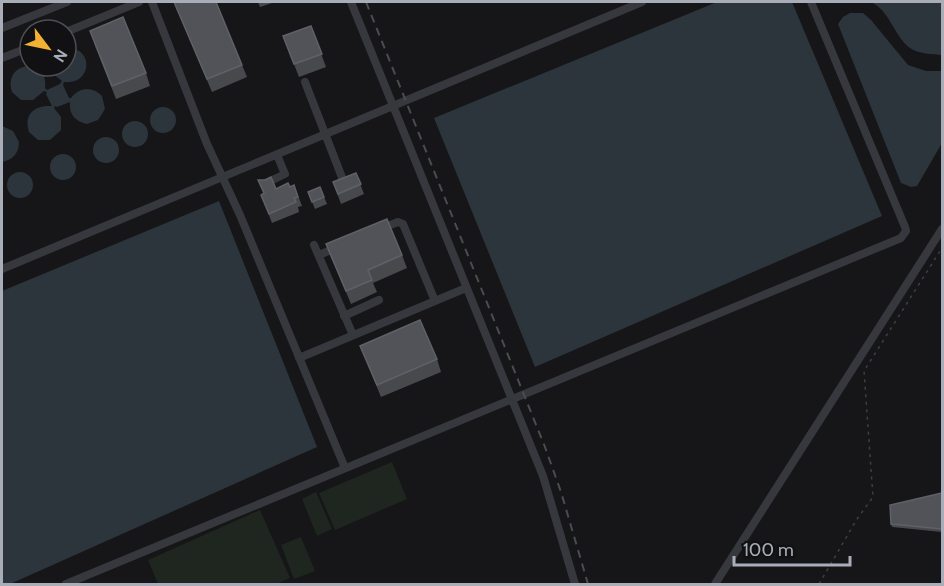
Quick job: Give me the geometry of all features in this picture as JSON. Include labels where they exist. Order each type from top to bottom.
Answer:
[{"type":"street","points":[[2,28],[67,2]]},
{"type":"street","points":[[78,27],[139,2]]},
{"type":"street","points":[[153,2],[207,144],[345,468]]},
{"type":"street","points":[[351,2],[543,476],[575,585]]},
{"type":"street","points":[[2,269],[642,2]]},
{"type":"street","points":[[66,585],[905,235],[905,227],[811,2]]},
{"type":"street","points":[[2,58],[18,52]]},
{"type":"street","points":[[304,82],[343,180]]},
{"type":"street","points":[[266,183],[285,174],[277,155]]},
{"type":"street","points":[[368,235],[398,222],[403,224],[435,301]]},
{"type":"street","points":[[715,585],[942,229]]},
{"type":"street","points":[[319,255],[348,243]]},
{"type":"street","points":[[314,245],[353,335]]},
{"type":"street","points":[[299,358],[466,288]]},
{"type":"street","points":[[344,316],[379,300]]},
{"type":"path","points":[[819,585],[857,519],[873,497],[864,371],[942,248]]},
{"type":"shaded area","points":[[717,2],[792,2],[882,216],[535,367],[434,118]]},
{"type":"shaded area","points":[[871,2],[942,2],[942,55],[921,53],[910,48],[878,6]]},
{"type":"shaded area","points":[[850,13],[863,13],[871,20],[908,65],[926,71],[942,71],[942,143],[917,186],[911,187],[901,183],[838,24]]},
{"type":"shaded area","points":[[78,51],[82,53],[86,65],[85,72],[80,78],[64,82],[63,85],[69,98],[86,89],[98,93],[102,96],[105,109],[98,120],[87,124],[73,116],[70,102],[55,106],[54,108],[61,117],[61,130],[50,140],[38,140],[29,132],[28,120],[29,115],[36,109],[52,106],[47,92],[44,91],[33,100],[21,100],[12,92],[11,82],[14,74],[18,70],[18,78],[44,78],[47,90],[62,81],[58,78],[78,78]]},
{"type":"shaded area","points":[[163,107],[172,111],[176,120],[172,129],[163,133],[154,129],[150,120],[154,111]]},
{"type":"shaded area","points":[[135,121],[144,125],[148,134],[144,143],[135,147],[126,143],[122,134],[126,125]]},
{"type":"shaded area","points":[[2,126],[13,131],[19,142],[14,156],[2,162]]},
{"type":"shaded area","points":[[106,137],[115,141],[119,150],[115,159],[106,163],[97,159],[93,150],[97,141]]},
{"type":"shaded area","points":[[63,154],[72,158],[76,167],[72,176],[63,180],[54,176],[50,167],[54,158]]},
{"type":"shaded area","points":[[20,172],[29,176],[33,185],[29,194],[20,198],[11,194],[7,185],[11,176]]},
{"type":"shaded area","points":[[219,201],[317,447],[10,584],[2,584],[2,291]]},
{"type":"shaded area","points":[[392,462],[407,499],[335,530],[319,493]]},
{"type":"shaded area","points":[[316,492],[332,529],[317,536],[302,499]]},
{"type":"shaded area","points":[[260,510],[290,578],[276,584],[158,584],[148,560]]},
{"type":"shaded area","points":[[301,537],[315,571],[294,579],[281,545]]},
{"type":"building","points":[[174,2],[216,2],[242,65],[207,79]]},
{"type":"building","points":[[123,17],[146,73],[112,86],[90,31]]},
{"type":"building","points":[[311,26],[322,54],[294,64],[283,36]]},
{"type":"building","points":[[356,173],[361,184],[338,194],[333,182]]},
{"type":"building","points":[[271,177],[276,189],[288,183],[290,187],[294,185],[298,197],[294,198],[296,202],[269,214],[258,180]]},
{"type":"building","points":[[320,187],[324,197],[312,202],[308,192]]},
{"type":"building","points":[[387,219],[402,255],[368,270],[372,280],[346,291],[326,244]]},
{"type":"building","points":[[420,320],[437,359],[377,385],[360,346]]},
{"type":"building","points":[[942,493],[942,529],[891,524],[890,505]]},
{"type":"railway","points":[[366,2],[545,447],[588,584]]}]
